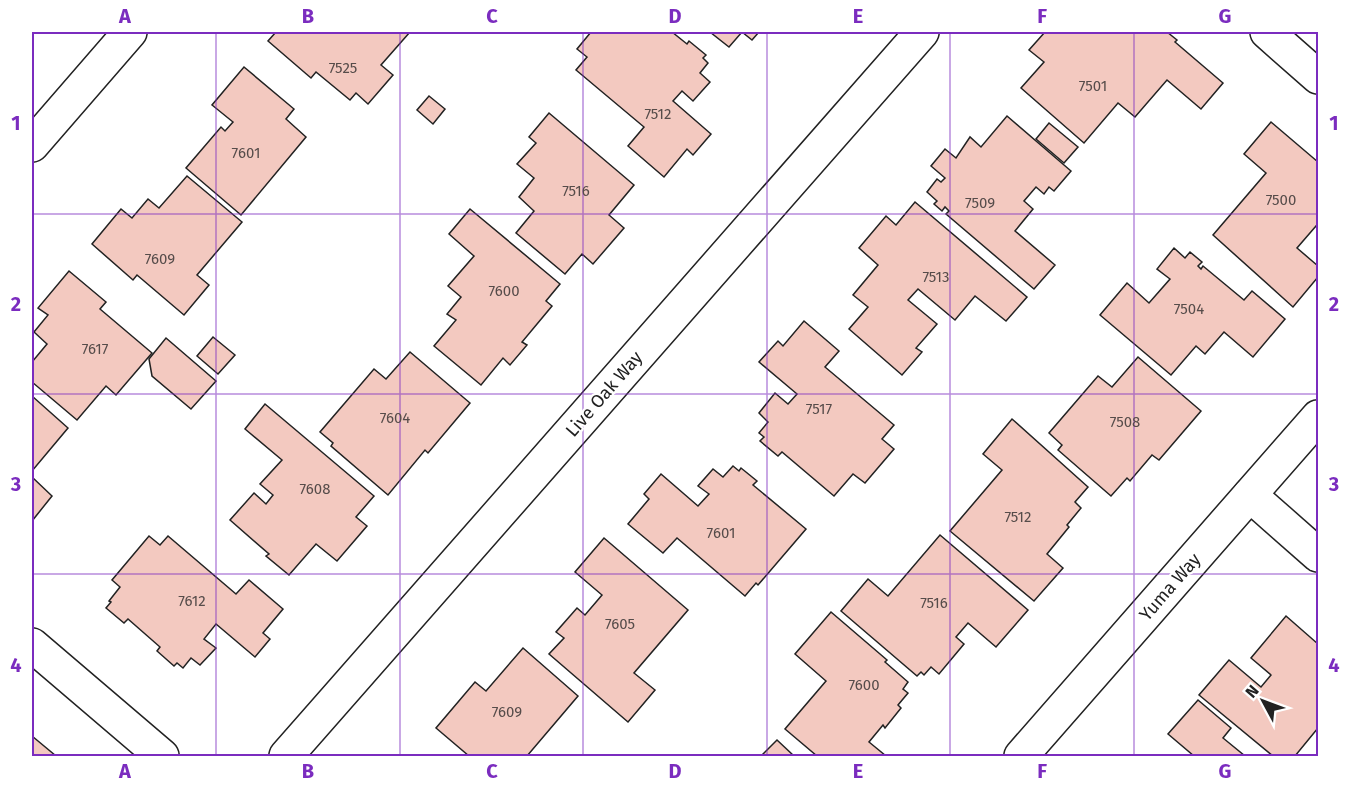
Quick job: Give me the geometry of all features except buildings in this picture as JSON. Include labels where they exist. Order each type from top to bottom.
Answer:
[{"type":"street","points":[[32,144],[130,32]]},
{"type":"street","name":"Live Oak Way","points":[[286,756],[922,32]]},
{"type":"street","points":[[1267,32],[1318,77]]},
{"type":"street","name":"Yuma Way","points":[[1021,756],[1318,417]]},
{"type":"street","points":[[1250,495],[1318,555]]},
{"type":"street","points":[[32,645],[162,756]]}]
